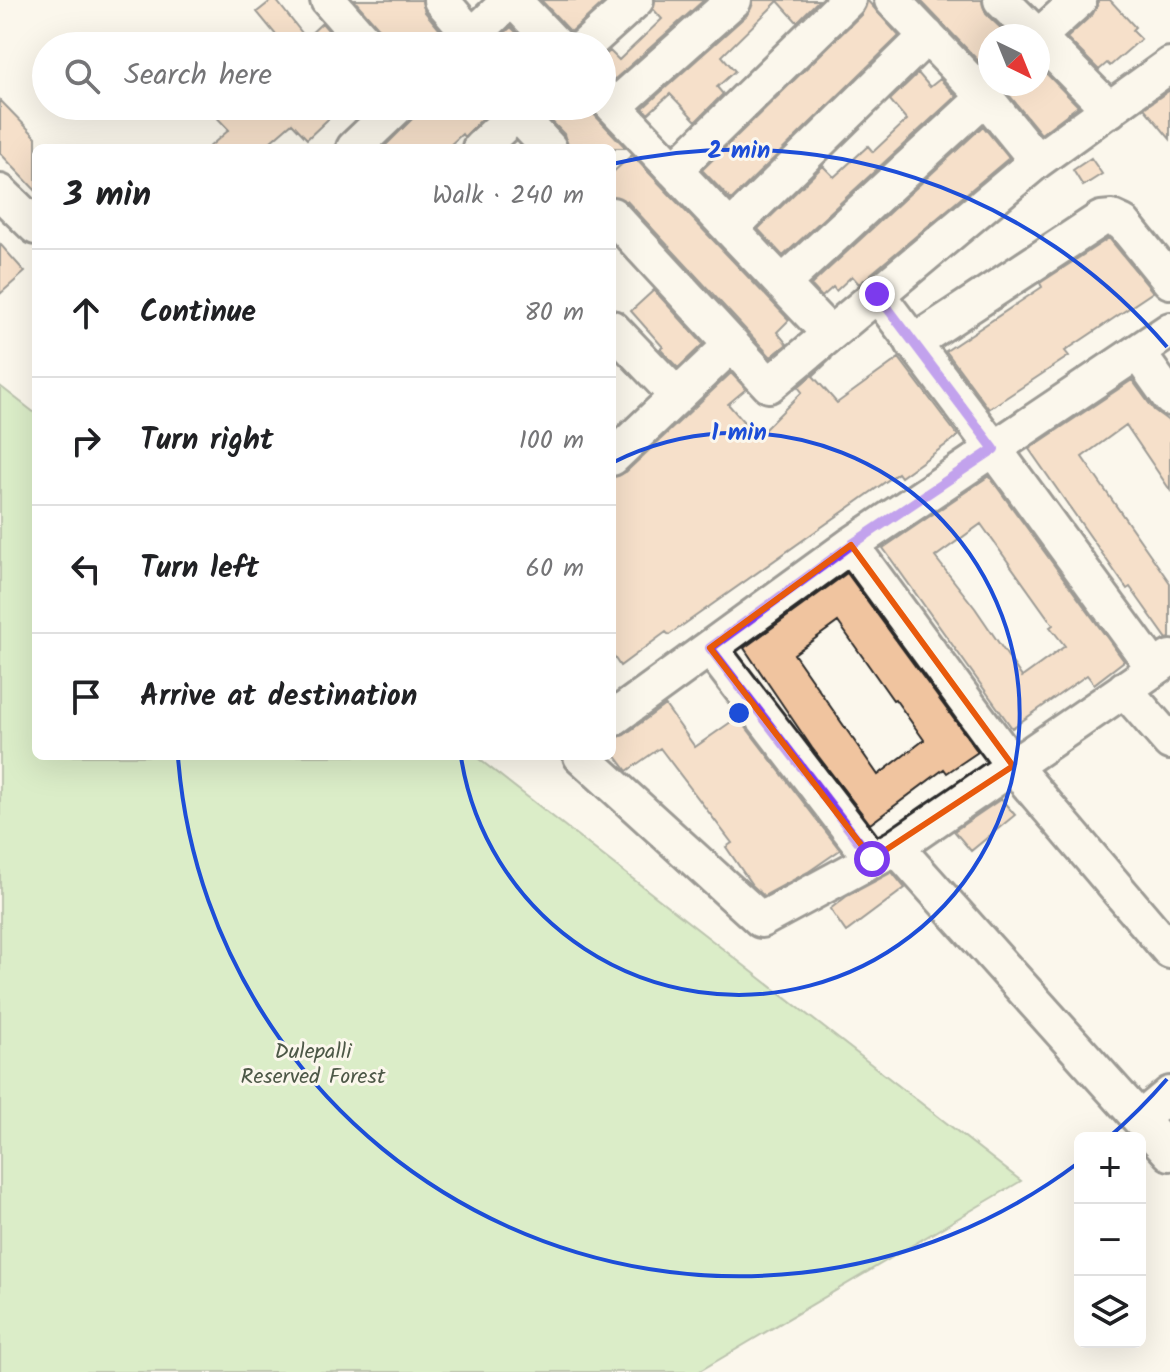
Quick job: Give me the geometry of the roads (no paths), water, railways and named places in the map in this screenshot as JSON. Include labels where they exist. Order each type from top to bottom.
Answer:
[{"type":"street","points":[[328,0],[356,32]]},
{"type":"street","points":[[441,0],[461,32]]},
{"type":"street","points":[[477,32],[512,0],[543,32]]},
{"type":"street","points":[[601,32],[636,0]]},
{"type":"street","points":[[616,94],[734,0]]},
{"type":"street","points":[[674,170],[848,0]]},
{"type":"street","points":[[892,0],[985,97],[1037,161]]},
{"type":"street","points":[[1001,0],[1025,24]]},
{"type":"street","points":[[1050,26],[1079,0]]},
{"type":"street","points":[[730,229],[927,36]]},
{"type":"street","points":[[1050,49],[1110,110]]},
{"type":"street","points":[[616,219],[769,385],[1037,161],[1170,65]]},
{"type":"street","points":[[782,284],[985,97]]},
{"type":"street","points":[[616,108],[830,334]]},
{"type":"street","points":[[358,144],[383,120]]},
{"type":"street","points":[[484,144],[505,120]]},
{"type":"street","points":[[523,120],[545,144]]},
{"type":"street","points":[[0,192],[32,223]]},
{"type":"street","points":[[913,343],[1101,219],[1112,218],[1123,223],[1170,281]]},
{"type":"street","points":[[585,760],[761,920],[884,853],[1162,663],[877,294]]},
{"type":"street","points":[[616,716],[851,545],[1170,330]]},
{"type":"street","points":[[616,332],[677,396]]},
{"type":"street","points":[[616,454],[732,344]]},
{"type":"street","points":[[1138,353],[1170,398]]},
{"type":"street","points":[[851,545],[1013,766],[1170,951]]},
{"type":"street","points":[[710,648],[884,853],[1170,1153]]},
{"type":"street","points":[[1124,689],[1170,742]]},
{"type":"street","points":[[1140,1119],[1170,1094]]},
{"type":"park label","name":"Dulepalli Reserved Forest","points":[[313,1064]]}]
